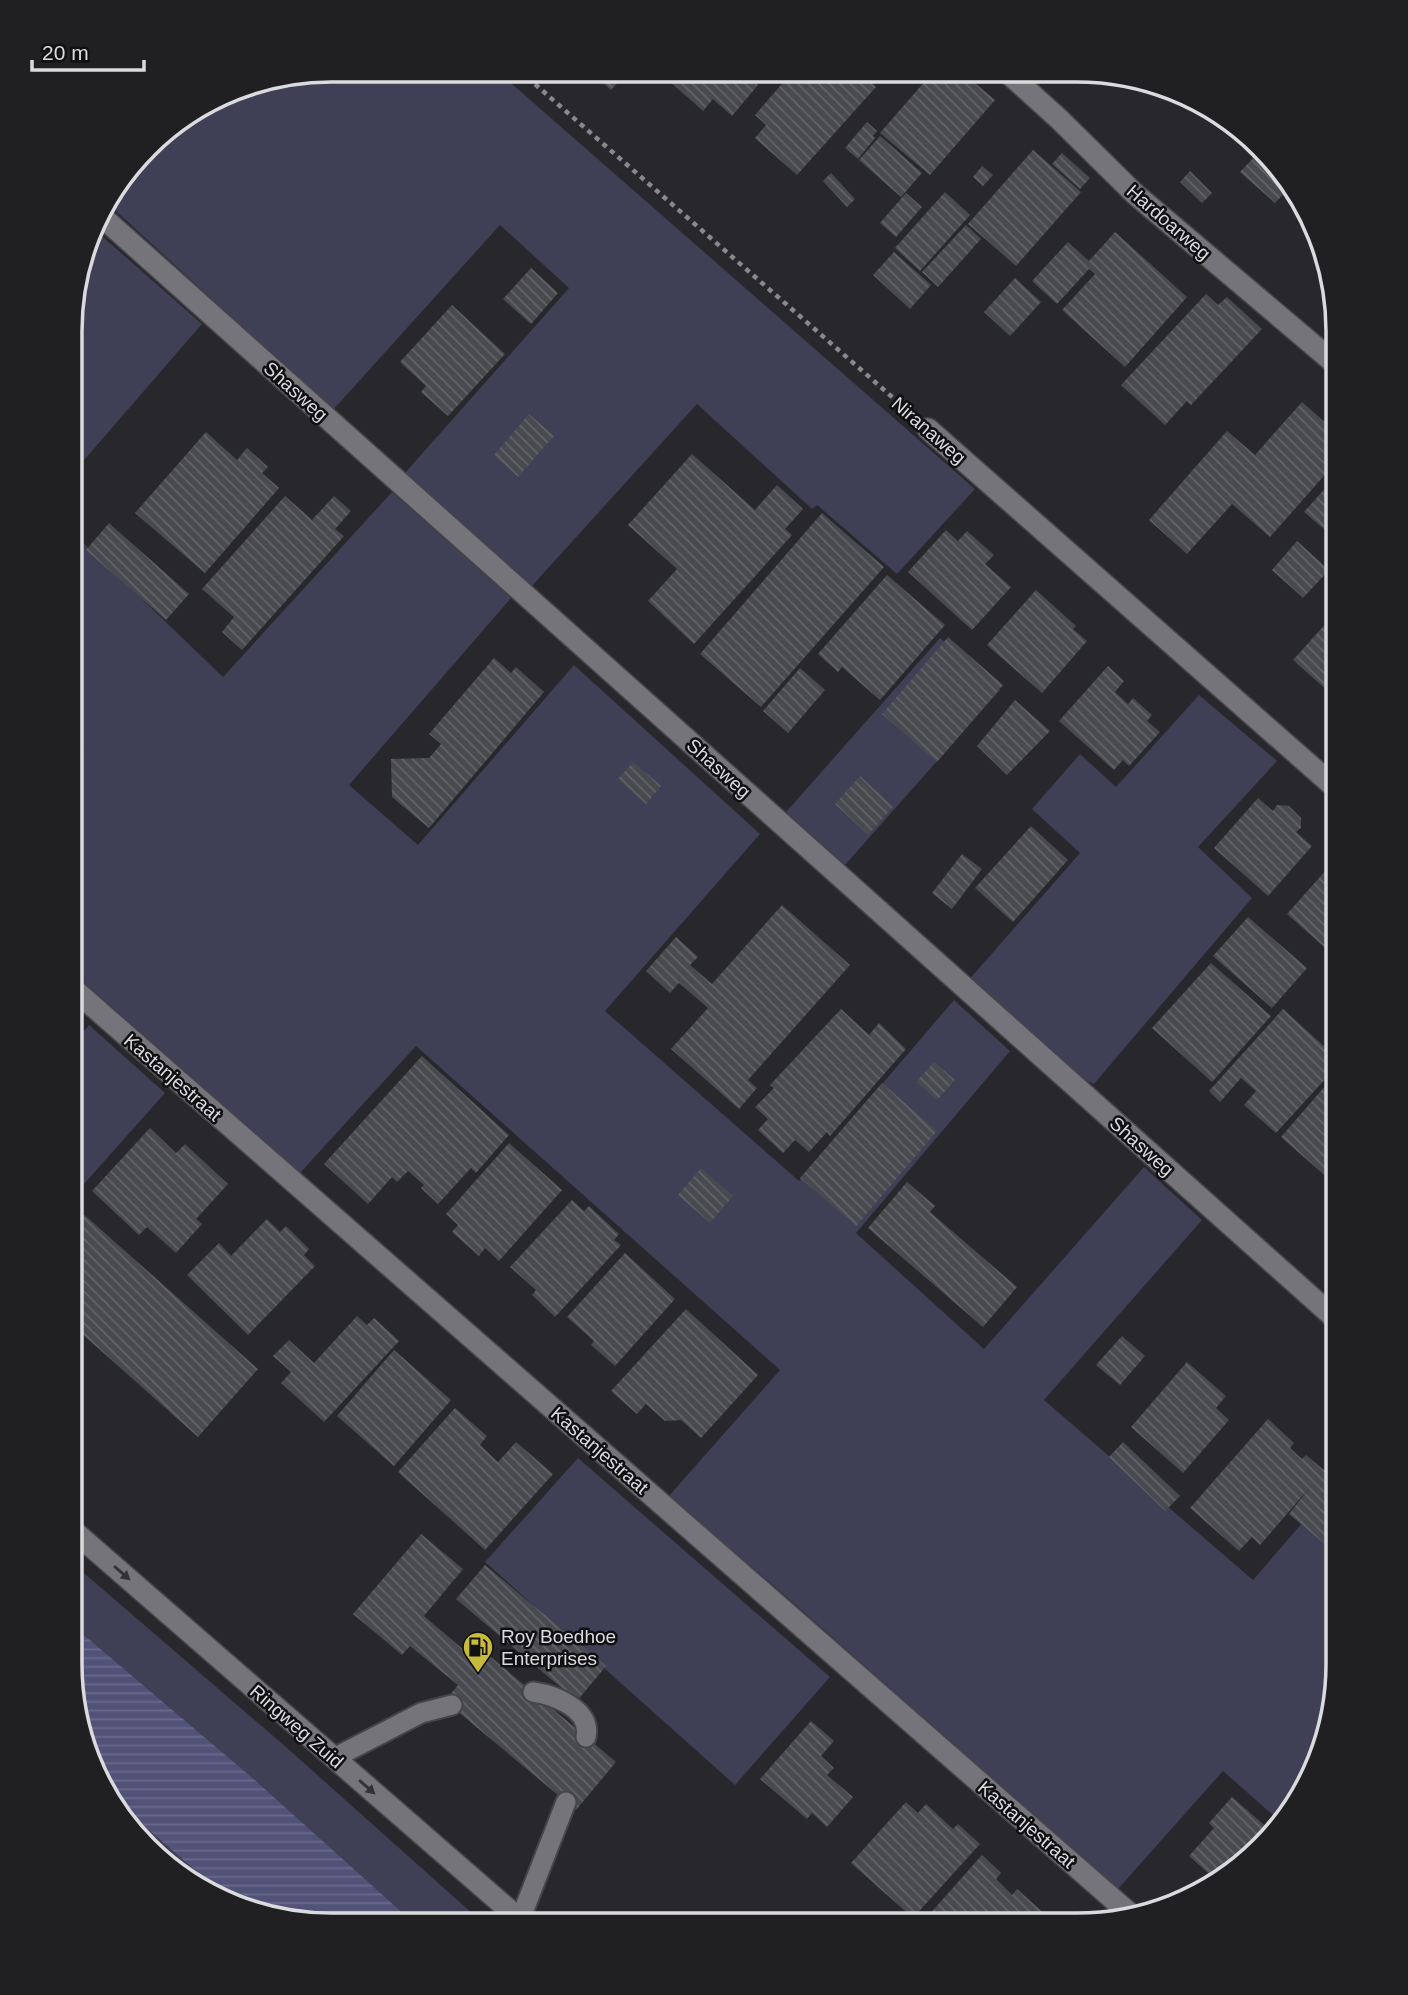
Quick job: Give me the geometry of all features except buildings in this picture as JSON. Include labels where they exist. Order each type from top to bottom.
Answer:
[{"type":"street","name":"Hardoarweg","points":[[1018,82],[1135,194],[1326,356]]},
{"type":"street","name":"Shasweg","points":[[108,222],[1326,1310]]},
{"type":"street","name":"Niranaweg","points":[[928,429],[1326,779]]},
{"type":"street","name":"Kastanjestraat","points":[[82,997],[1124,1908]]},
{"type":"street","name":"Ringweg Zuid","points":[[82,1538],[512,1913]]},
{"type":"lane","points":[[533,1692],[561,1699],[575,1709],[585,1723],[586,1737]]},
{"type":"lane","points":[[334,1758],[421,1713],[452,1705]]},
{"type":"lane","points":[[525,1913],[566,1802]]},
{"type":"path","name":"Niranaweg","points":[[533,83],[928,429]]},
{"type":"shaded area","points":[[315,83],[511,83],[975,489],[897,574],[817,505],[812,509],[697,404],[530,588],[404,474],[569,288],[500,225],[333,410],[114,210],[144,167],[167,144],[193,124],[251,95],[298,84]]},
{"type":"shaded area","points":[[101,235],[202,324],[82,462],[84,298]]},
{"type":"shaded area","points":[[392,492],[511,598],[349,785],[418,845],[574,665],[760,834],[605,1011],[799,1181],[954,1000],[1010,1051],[856,1233],[984,1349],[1144,1167],[1202,1220],[1044,1400],[1253,1580],[1322,1500],[1326,1503],[1324,1697],[1307,1759],[1274,1816],[1223,1771],[1118,1889],[772,1584],[668,1497],[780,1370],[416,1046],[300,1173],[82,981],[82,542],[223,677]]},
{"type":"shaded area","points":[[940,638],[1000,690],[845,865],[786,812]]},
{"type":"shaded area","points":[[1199,695],[1277,761],[1198,847],[1252,898],[1094,1084],[1068,1072],[967,982],[1080,853],[1032,809],[1080,754],[1116,787]]},
{"type":"shaded area","points":[[89,1025],[165,1093],[82,1186],[82,1033]]},
{"type":"shaded area","points":[[578,1458],[830,1677],[735,1785],[485,1562]]},
{"type":"shaded area","points":[[82,1571],[286,1747],[472,1913],[403,1913],[255,1780],[82,1633]]},
{"type":"shaded area","points":[[82,1633],[255,1780],[403,1913],[298,1911],[251,1900],[202,1876],[139,1822],[108,1774],[95,1744],[84,1697]]},
{"type":"shaded area","points":[[139,1822],[202,1876],[167,1851]]},
{"type":"place","name":"Roy Boedhoe Enterprises","points":[[478,1674]]}]
